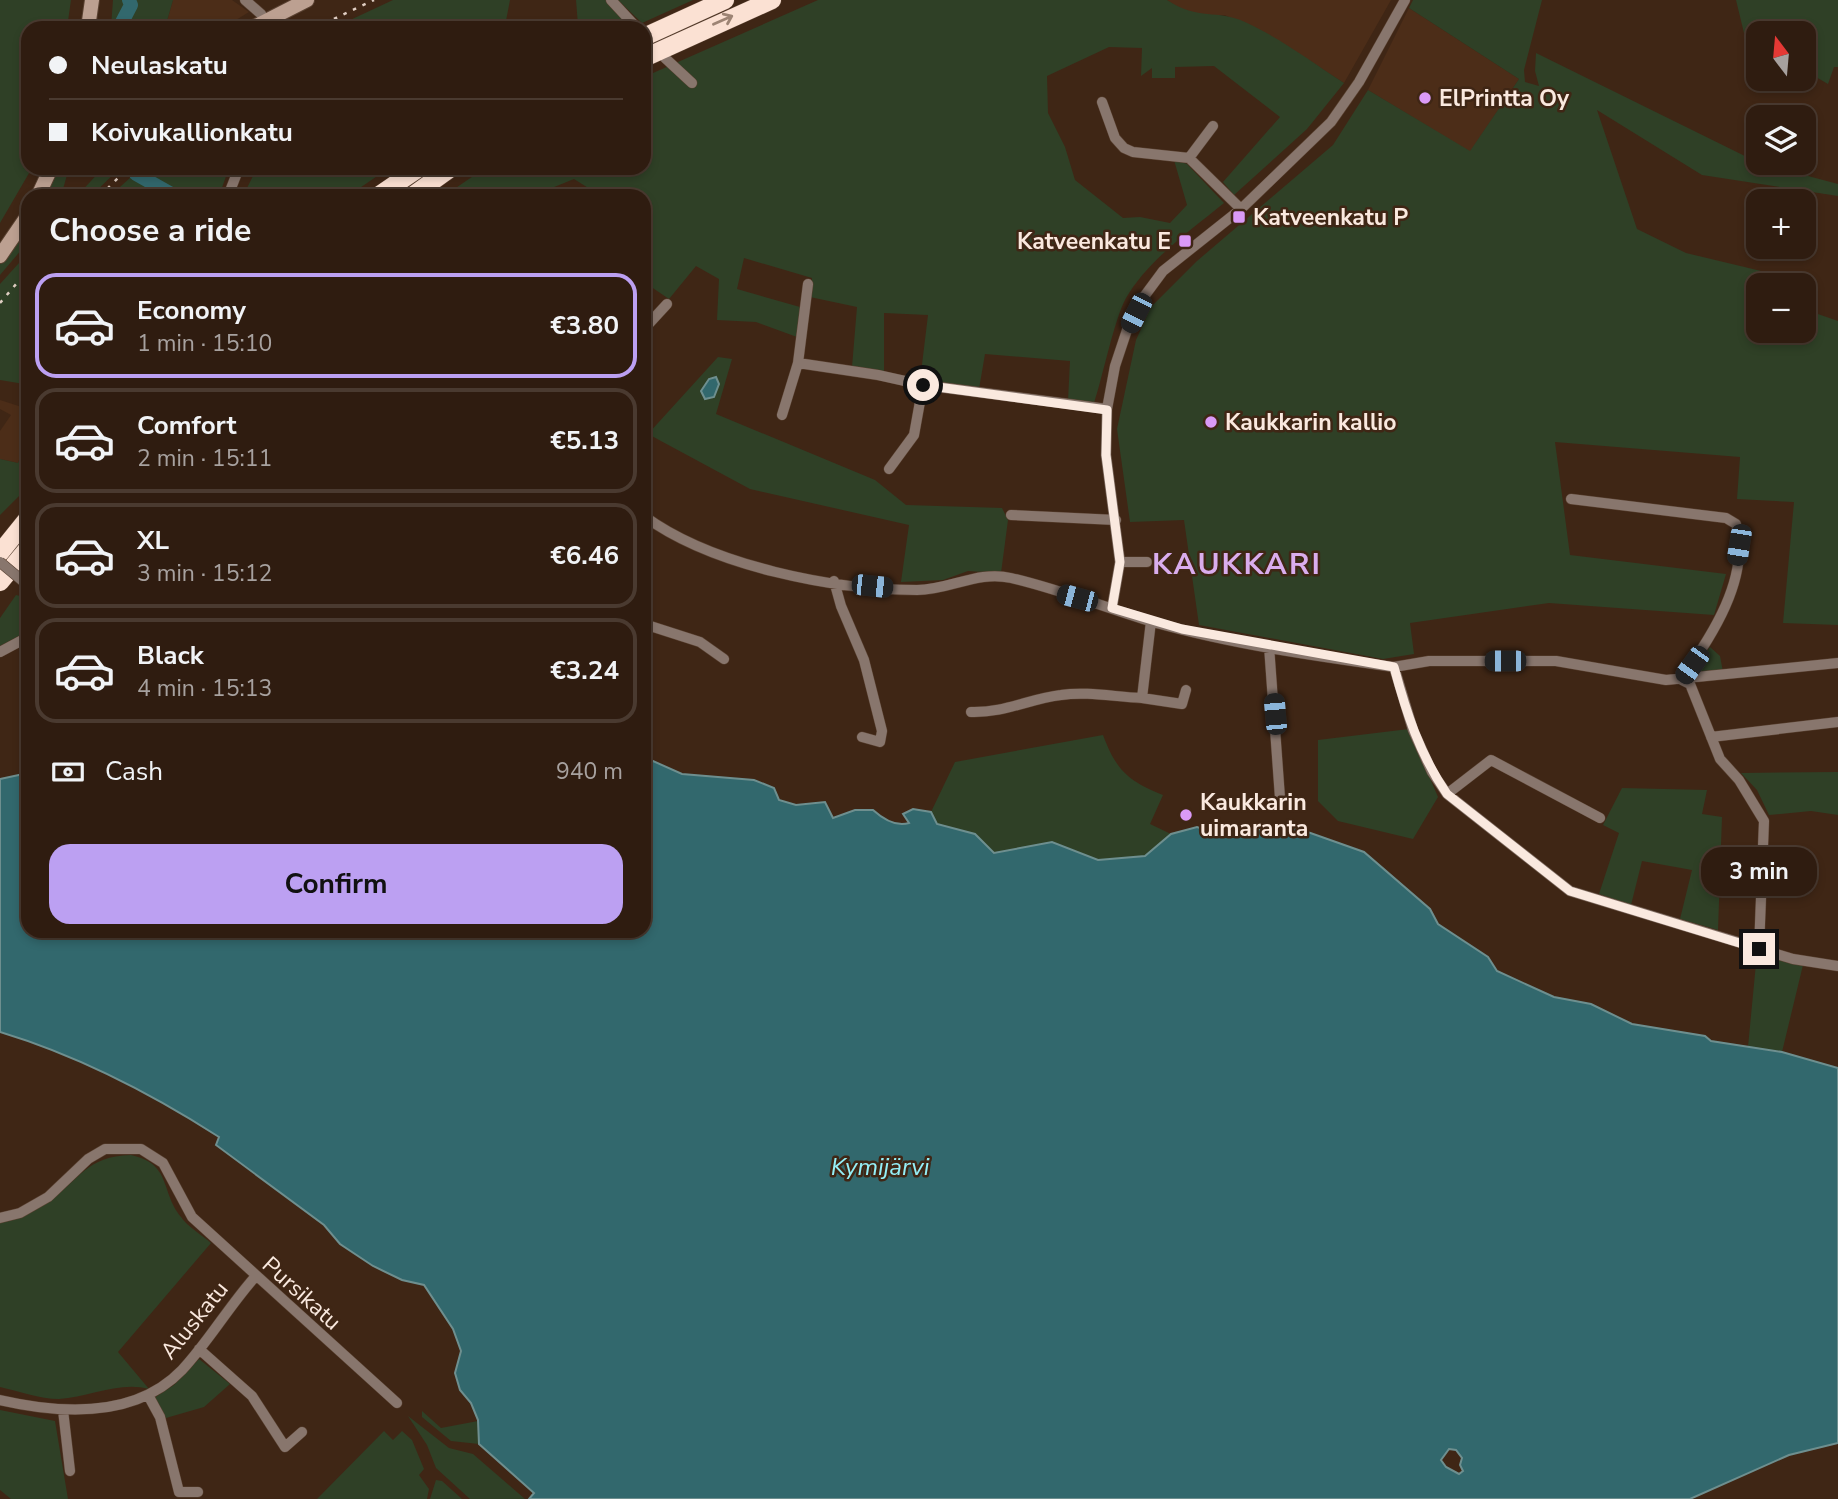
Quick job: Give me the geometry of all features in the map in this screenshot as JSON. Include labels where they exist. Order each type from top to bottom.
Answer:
[{"type":"highway","points":[[651,34],[725,0]]},
{"type":"highway","points":[[651,55],[772,0]]},
{"type":"highway","points":[[388,189],[409,175]]},
{"type":"highway","points":[[422,189],[441,175]]},
{"type":"highway","points":[[0,553],[21,527]]},
{"type":"highway","points":[[0,582],[21,556]]},
{"type":"main road","points":[[89,21],[92,0]]},
{"type":"main road","points":[[271,21],[307,0]]},
{"type":"main road","points":[[0,256],[21,225]]},
{"type":"street","points":[[245,0],[259,21]]},
{"type":"street","points":[[611,0],[630,21]]},
{"type":"street","points":[[1112,608],[1120,562],[1106,455],[1107,410],[1115,366],[1128,327],[1143,298],[1163,271],[1241,209],[1331,122],[1359,82],[1405,0]]},
{"type":"street","points":[[665,58],[692,83]]},
{"type":"street","points":[[1102,102],[1115,138],[1124,148],[1133,152],[1189,158],[1241,209]]},
{"type":"street","points":[[1189,158],[1213,126]]},
{"type":"street","points":[[782,415],[798,363],[808,284]]},
{"type":"street","points":[[651,321],[667,304]]},
{"type":"street","points":[[798,363],[878,374],[923,385],[1107,410]]},
{"type":"street","points":[[889,469],[914,435],[923,385]]},
{"type":"street","points":[[1571,499],[1726,518],[1735,524],[1739,545],[1730,597],[1712,637],[1681,680]]},
{"type":"street","points":[[1012,515],[1116,520]]},
{"type":"street","points":[[651,521],[667,533],[730,559],[785,575],[919,590],[990,575],[1010,578],[1152,621],[1269,646],[1394,667],[1429,661],[1556,661],[1666,680],[1681,680],[1838,663]]},
{"type":"street","points":[[0,562],[21,580]]},
{"type":"street","points":[[1120,562],[1147,562]]},
{"type":"street","points":[[834,581],[841,606],[864,660],[882,731],[880,742],[862,737]]},
{"type":"street","points":[[1142,698],[1152,621]]},
{"type":"street","points":[[651,626],[700,642],[724,659]]},
{"type":"street","points":[[0,652],[21,641]]},
{"type":"street","points":[[1269,646],[1280,798]]},
{"type":"street","points":[[1394,667],[1413,730],[1432,772],[1447,794],[1570,891],[1793,960],[1838,966]]},
{"type":"street","points":[[1681,680],[1690,684],[1720,759],[1740,780],[1764,821],[1759,949]]},
{"type":"street","points":[[971,712],[999,712],[1042,698],[1076,693],[1182,704],[1186,690]]},
{"type":"street","points":[[1711,737],[1838,722]]},
{"type":"street","points":[[1447,794],[1491,760],[1600,818]]},
{"type":"street","name":"Pursikatu","points":[[0,1218],[20,1213],[48,1197],[88,1159],[106,1149],[141,1149],[163,1163],[186,1208],[255,1277],[397,1402]]},
{"type":"street","name":"Aluskatu","points":[[0,1400],[63,1410],[110,1407],[148,1395],[181,1371],[255,1277]]},
{"type":"street","points":[[199,1349],[252,1396],[285,1447],[302,1432]]},
{"type":"street","points":[[148,1395],[160,1417],[179,1492],[198,1492]]},
{"type":"street","points":[[63,1410],[70,1471]]},
{"type":"shaded area","points":[[173,0],[232,0],[249,12],[234,21],[167,21]]},
{"type":"shaded area","points":[[1167,0],[1391,0],[1344,83],[1288,47],[1225,15],[1204,16],[1182,10]]},
{"type":"shaded area","points":[[1409,8],[1519,79],[1470,152],[1368,90]]},
{"type":"shaded area","points":[[0,400],[21,407],[21,456],[18,463],[0,459],[0,431],[11,415],[0,409]]},
{"type":"green space","points":[[0,0],[71,0],[68,21],[21,21],[21,175],[28,175],[0,223]]},
{"type":"green space","points":[[113,0],[173,0],[167,21],[111,21]]},
{"type":"green space","points":[[393,0],[510,0],[506,21],[348,21]]},
{"type":"green space","points":[[576,0],[606,0],[627,21],[578,21]]},
{"type":"green space","points":[[618,0],[693,0],[646,21],[640,21]]},
{"type":"green space","points":[[818,0],[1167,0],[1198,13],[1235,18],[1258,28],[1344,83],[1307,129],[1234,195],[1223,182],[1280,117],[1214,66],[1175,67],[1175,78],[1152,78],[1152,68],[1141,76],[1142,48],[1109,47],[1047,76],[1048,113],[1065,147],[1075,180],[1123,218],[1140,217],[1170,223],[1187,205],[1174,160],[1187,164],[1224,203],[1158,258],[1135,284],[1117,320],[1094,403],[1068,401],[1070,361],[985,354],[979,389],[920,381],[928,315],[884,313],[884,373],[852,367],[857,307],[810,297],[812,278],[744,258],[737,289],[800,307],[797,337],[756,322],[717,320],[719,279],[696,266],[669,299],[651,287],[651,189],[590,189],[574,179],[549,189],[454,189],[475,175],[651,175],[651,74]]},
{"type":"green space","points":[[1413,0],[1542,0],[1524,70],[1525,82],[1539,86],[1535,71],[1536,53],[1746,157],[1746,175],[1804,175],[1838,184],[1838,196],[1816,193],[1816,189],[1793,189],[1702,175],[1597,110],[1637,229],[1686,253],[1769,273],[1746,273],[1746,343],[1816,343],[1816,313],[1838,321],[1838,625],[1783,623],[1794,502],[1737,499],[1740,457],[1555,442],[1570,555],[1726,574],[1714,615],[1549,603],[1410,623],[1414,654],[1383,659],[1199,625],[1184,520],[1130,522],[1117,429],[1136,340],[1151,307],[1197,261],[1333,145],[1368,90],[1470,151],[1519,79],[1409,8]]},
{"type":"green space","points":[[1736,0],[1838,0],[1838,67],[1834,67],[1828,84],[1816,77],[1816,21],[1746,21],[1746,34]]},
{"type":"green space","points":[[54,175],[67,175],[63,189],[48,189]]},
{"type":"green space","points":[[96,175],[113,175],[98,189],[84,189]]},
{"type":"green space","points":[[133,175],[226,175],[222,189],[118,189]]},
{"type":"green space","points":[[254,175],[379,175],[358,189],[246,189]]},
{"type":"green space","points":[[21,235],[21,250],[0,275],[0,264]]},
{"type":"green space","points":[[21,261],[21,384],[0,380],[0,284]]},
{"type":"green space","points":[[718,357],[732,359],[716,414],[875,480],[906,505],[1002,508],[1008,520],[1001,573],[968,571],[943,580],[901,582],[909,525],[750,489],[651,436],[651,431]]},
{"type":"green space","points":[[21,456],[21,494],[0,515],[0,459],[18,463]]},
{"type":"green space","points":[[16,595],[21,596],[21,635],[0,646],[0,618]]},
{"type":"green space","points":[[1710,647],[1720,656],[1723,672],[1689,674]]},
{"type":"green space","points":[[1409,729],[1438,797],[1413,839],[1338,821],[1318,801],[1318,740]]},
{"type":"green space","points":[[1103,735],[1118,766],[1125,773],[1141,785],[1163,795],[1150,824],[1171,834],[1145,856],[1098,860],[1052,842],[994,853],[975,834],[937,824],[931,812],[955,762]]},
{"type":"green space","points":[[1838,772],[1838,815],[1811,811],[1769,815],[1757,790],[1741,773]]},
{"type":"green space","points":[[1622,788],[1707,790],[1702,814],[1722,817],[1718,930],[1680,919],[1692,870],[1642,861],[1631,905],[1599,894],[1619,833],[1603,825]]},
{"type":"green space","points":[[1757,953],[1803,965],[1782,1052],[1748,1047]]},
{"type":"green space","points":[[131,1155],[153,1165],[164,1180],[181,1217],[211,1243],[118,1352],[149,1389],[116,1388],[52,1399],[0,1387],[0,1222],[41,1206],[93,1165],[116,1156]]},
{"type":"green space","points":[[199,1359],[230,1384],[204,1407],[166,1418],[154,1398],[174,1385]]},
{"type":"green space","points":[[0,1410],[55,1421],[68,1499],[11,1499],[0,1490]]},
{"type":"green space","points":[[422,1411],[441,1428],[478,1421],[479,1444],[451,1441],[422,1417]]},
{"type":"green space","points":[[408,1416],[449,1448],[473,1454],[525,1499],[470,1499],[436,1468],[427,1445]]},
{"type":"green space","points":[[384,1431],[393,1440],[402,1431],[412,1440],[424,1469],[419,1475],[429,1489],[427,1499],[317,1499]]},
{"type":"green space","points":[[436,1480],[442,1481],[462,1499],[430,1499]]},
{"type":"water","points":[[716,377],[719,384],[714,397],[705,399],[701,391],[709,379]]},
{"type":"water","name":"Kymijärvi","points":[[651,760],[682,774],[754,780],[774,788],[779,800],[796,805],[825,802],[833,818],[855,810],[873,810],[890,821],[904,824],[909,823],[903,814],[913,809],[931,812],[937,824],[975,834],[994,853],[1052,842],[1098,860],[1145,856],[1171,834],[1197,827],[1221,835],[1288,825],[1364,852],[1430,909],[1438,924],[1488,957],[1497,971],[1554,997],[1591,1004],[1632,1024],[1705,1036],[1711,1041],[1782,1052],[1838,1068],[1838,1443],[1789,1455],[1690,1499],[529,1499],[534,1493],[479,1444],[478,1420],[471,1403],[460,1390],[455,1373],[461,1351],[453,1329],[424,1285],[402,1280],[373,1266],[340,1244],[324,1225],[216,1145],[219,1137],[193,1121],[85,1064],[0,1032],[0,779],[21,774],[21,938],[651,938]],"holes":[[[1449,1449],[1456,1450],[1462,1458],[1460,1465],[1463,1471],[1459,1474],[1446,1467],[1441,1460]]]},
{"type":"waterway","points":[[123,21],[131,5],[129,0]]},
{"type":"waterway","points":[[138,175],[163,189]]},
{"type":"railway","points":[[330,21],[374,0]]},
{"type":"railway","points":[[107,189],[121,175]]},
{"type":"railway","points":[[0,303],[21,278]]},
{"type":"place","name":"ElPrintta Oy","points":[[1425,98]]},
{"type":"place","name":"Katveenkatu P","points":[[1239,217]]},
{"type":"place","name":"Katveenkatu E","points":[[1185,241]]},
{"type":"place","name":"Kaukkarin kallio","points":[[1211,422]]},
{"type":"place","name":"Kaukkarin uimaranta","points":[[1186,815]]},
{"type":"district","name":"KAUKKARI","points":[[1237,564]]},
{"type":"route","points":[[923,385],[1107,410],[1106,455],[1120,562],[1112,608],[1182,629],[1315,655],[1394,667],[1413,730],[1432,772],[1447,794],[1570,891],[1759,949]]}]
